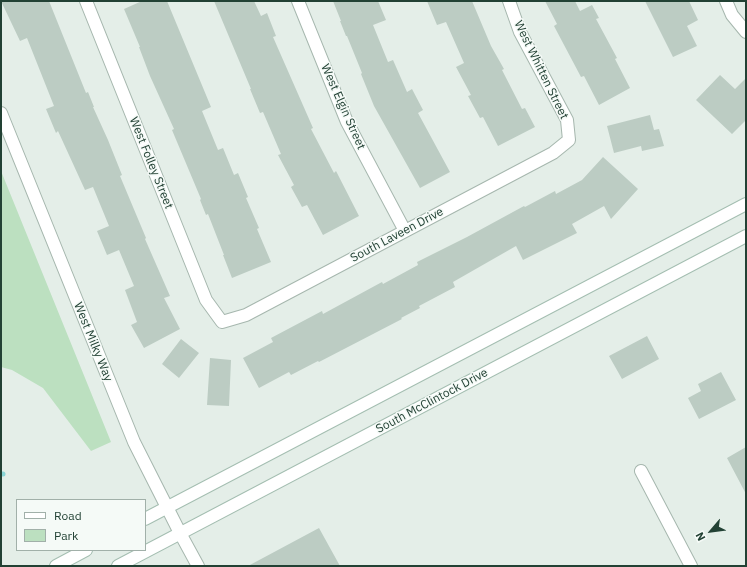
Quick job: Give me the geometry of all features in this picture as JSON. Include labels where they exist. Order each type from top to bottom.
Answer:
[{"type":"street","name":"West Folley Street","points":[[86,1],[206,300],[222,322]]},
{"type":"street","name":"West Elgin Street","points":[[298,1],[347,122],[405,231]]},
{"type":"street","name":"West Whitten Street","points":[[508,1],[520,32],[567,120],[569,140]]},
{"type":"street","points":[[726,1],[732,15],[746,32]]},
{"type":"street","name":"West Milky Way","points":[[1,113],[134,442],[198,566]]},
{"type":"street","name":"South Laveen Drive","points":[[222,322],[246,315],[553,153],[569,140]]},
{"type":"street","points":[[146,518],[746,204]]},
{"type":"street","name":"South McClintock Drive","points":[[118,566],[746,236]]},
{"type":"street","points":[[640,471],[691,566]]},
{"type":"street","points":[[56,566],[84,551]]},
{"type":"green space","points":[[1,171],[111,442],[91,451],[43,388],[12,370],[1,367]]},
{"type":"building","points":[[1,1],[49,1],[86,93],[88,92],[108,140],[122,175],[120,176],[146,238],[145,239],[170,296],[164,298],[180,329],[144,348],[131,325],[137,322],[125,290],[134,286],[119,250],[107,255],[97,231],[109,226],[93,187],[85,190],[58,131],[56,133],[46,109],[54,106],[27,38],[20,41]]},
{"type":"building","points":[[142,1],[167,1],[211,107],[202,111],[218,150],[223,148],[234,175],[238,173],[248,197],[246,198],[259,228],[257,229],[271,262],[232,278],[208,214],[206,215],[200,200],[201,199],[172,130],[174,129],[150,76],[124,9]]},
{"type":"building","points":[[214,1],[254,1],[261,16],[267,13],[276,36],[273,37],[313,128],[311,129],[334,173],[336,171],[359,216],[323,235],[307,205],[302,207],[291,187],[294,185],[278,155],[281,154],[263,112],[260,113]]},
{"type":"building","points":[[333,1],[378,1],[386,20],[373,25],[388,62],[393,60],[407,92],[412,89],[423,110],[418,113],[450,172],[420,188],[374,106]]},
{"type":"building","points":[[427,1],[472,1],[491,46],[504,69],[502,70],[522,109],[525,108],[535,127],[498,146],[483,117],[480,118],[468,96],[471,95],[456,67],[464,63],[446,22],[437,25]]},
{"type":"building","points":[[545,1],[575,1],[580,11],[592,5],[599,18],[596,19],[617,58],[615,59],[630,88],[599,105],[584,76],[581,77],[554,26],[557,24]]},
{"type":"building","points":[[645,1],[689,1],[698,20],[687,26],[697,46],[673,57]]},
{"type":"building","points":[[720,75],[735,89],[746,78],[746,120],[732,134],[696,100]]},
{"type":"building","points":[[650,115],[654,130],[659,129],[664,146],[642,151],[641,146],[614,153],[607,126]]},
{"type":"building","points":[[603,157],[638,189],[611,219],[604,206],[572,224],[577,233],[523,260],[516,246],[453,282],[455,287],[419,306],[420,308],[401,318],[402,319],[319,362],[318,361],[291,375],[289,372],[259,388],[243,358],[273,342],[271,338],[322,311],[323,314],[382,282],[383,284],[418,265],[417,262],[524,206],[525,207],[555,191],[556,194],[582,180]]},
{"type":"building","points":[[647,336],[659,359],[622,379],[609,356]]},
{"type":"building","points":[[181,339],[199,353],[179,378],[162,364]]},
{"type":"building","points":[[210,358],[231,360],[229,406],[207,405]]},
{"type":"building","points":[[721,372],[736,400],[699,419],[688,398],[701,391],[698,384]]},
{"type":"building","points":[[746,447],[746,494],[727,458]]},
{"type":"building","points":[[319,528],[340,566],[248,566]]}]
